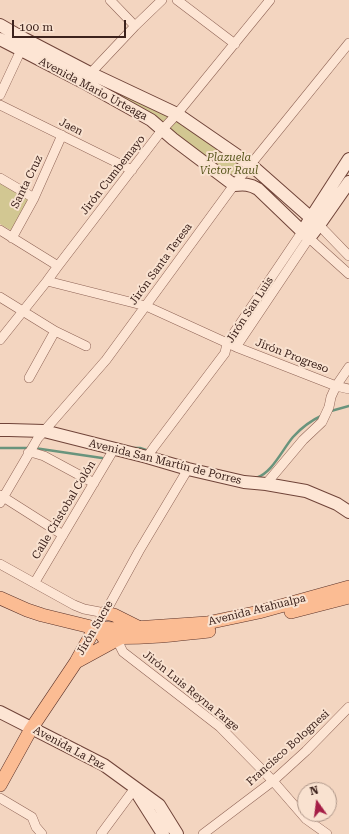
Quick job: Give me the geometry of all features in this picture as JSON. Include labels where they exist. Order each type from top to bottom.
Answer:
[{"type":"main road","name":"Avenida Atahualpa","points":[[120,633],[138,627],[207,623],[259,612],[349,587]]},
{"type":"main road","name":"Avenida Atahualpa","points":[[0,608],[38,622],[92,632],[156,637],[209,631],[262,620],[349,597]]},
{"type":"main road","name":"Avenida Atahualpa","points":[[0,598],[27,610],[92,632]]},
{"type":"main road","points":[[105,613],[114,615],[138,627]]},
{"type":"main road","name":"Jirón Sucre","points":[[0,785],[31,729],[76,662],[92,632]]},
{"type":"main road","points":[[76,662],[120,633]]},
{"type":"street","points":[[110,0],[135,26]]},
{"type":"street","points":[[87,77],[135,26],[162,0]]},
{"type":"street","points":[[178,0],[235,44]]},
{"type":"street","name":"Jirón Cumbemayo","points":[[0,340],[162,130],[178,114],[270,0]]},
{"type":"street","name":"Avenida Mario Urteaga","points":[[0,25],[87,77],[151,120],[234,185]]},
{"type":"street","name":"Avenida Mario Urteaga","points":[[0,39],[21,50],[178,114],[251,164],[315,221],[349,256]]},
{"type":"street","name":"Jirón Santa Teresa","points":[[1,499],[34,443],[106,360],[234,185],[349,43]]},
{"type":"street","points":[[0,95],[21,50]]},
{"type":"street","name":"Jaen","points":[[0,105],[132,170]]},
{"type":"street","name":"Santa Cruz","points":[[12,238],[34,198],[62,136]]},
{"type":"street","name":"Jirón San Luis","points":[[315,221],[349,159]]},
{"type":"street","points":[[0,178],[34,198]]},
{"type":"street","name":"Jirón San Luis","points":[[150,453],[225,353],[227,343],[315,221],[349,182]]},
{"type":"street","points":[[234,185],[247,184],[258,189],[305,235],[349,274]]},
{"type":"street","points":[[0,230],[58,266]]},
{"type":"street","name":"Jirón San Luis","points":[[236,347],[305,235]]},
{"type":"street","name":"Jirón Progreso","points":[[47,281],[146,306],[236,347],[336,386],[349,389]]},
{"type":"street","points":[[0,298],[55,331],[86,346]]},
{"type":"street","points":[[29,378],[55,331]]},
{"type":"street","points":[[266,484],[303,440],[317,428],[329,407],[331,397],[336,386],[349,367]]},
{"type":"street","name":"Avenida San Martín de Porres","points":[[0,430],[44,431],[114,449],[150,453],[188,469],[244,482],[306,491],[336,504],[349,512]]},
{"type":"street","name":"Calle Cristobal Colón","points":[[35,582],[114,449]]},
{"type":"street","points":[[28,453],[44,456],[94,483]]},
{"type":"street","name":"Jirón Sucre","points":[[92,632],[105,613],[139,551],[188,469]]},
{"type":"street","points":[[1,499],[63,535]]},
{"type":"street","points":[[0,564],[79,607],[105,613]]},
{"type":"street","name":"Jirón Luis Reyna Farge","points":[[120,633],[120,646],[123,652],[220,727],[273,781],[306,819],[327,834]]},
{"type":"street","name":"Francisco Bolognesi","points":[[203,834],[273,781],[306,751],[349,707]]},
{"type":"street","name":"Avenida La Paz","points":[[0,712],[104,766],[158,805],[177,834]]},
{"type":"street","points":[[101,834],[135,788]]},
{"type":"street","name":"Avenida La Paz","points":[[135,788],[163,834]]},
{"type":"street","points":[[0,798],[32,817],[36,827],[42,834]]},
{"type":"green space","points":[[91,76],[173,115],[167,124],[86,81]]},
{"type":"green space","name":"Plazuela Victor Raul","points":[[182,115],[248,164],[230,182],[167,130]]},
{"type":"green space","points":[[1,183],[29,199],[12,231],[0,224]]},
{"type":"waterway","points":[[331,411],[349,406]]},
{"type":"waterway","points":[[256,478],[272,466],[289,442],[300,430],[323,415]]},
{"type":"waterway","points":[[0,448],[29,448]]},
{"type":"waterway","points":[[34,448],[102,458]]},
{"type":"waterway","points":[[131,448],[140,448],[149,451]]}]
